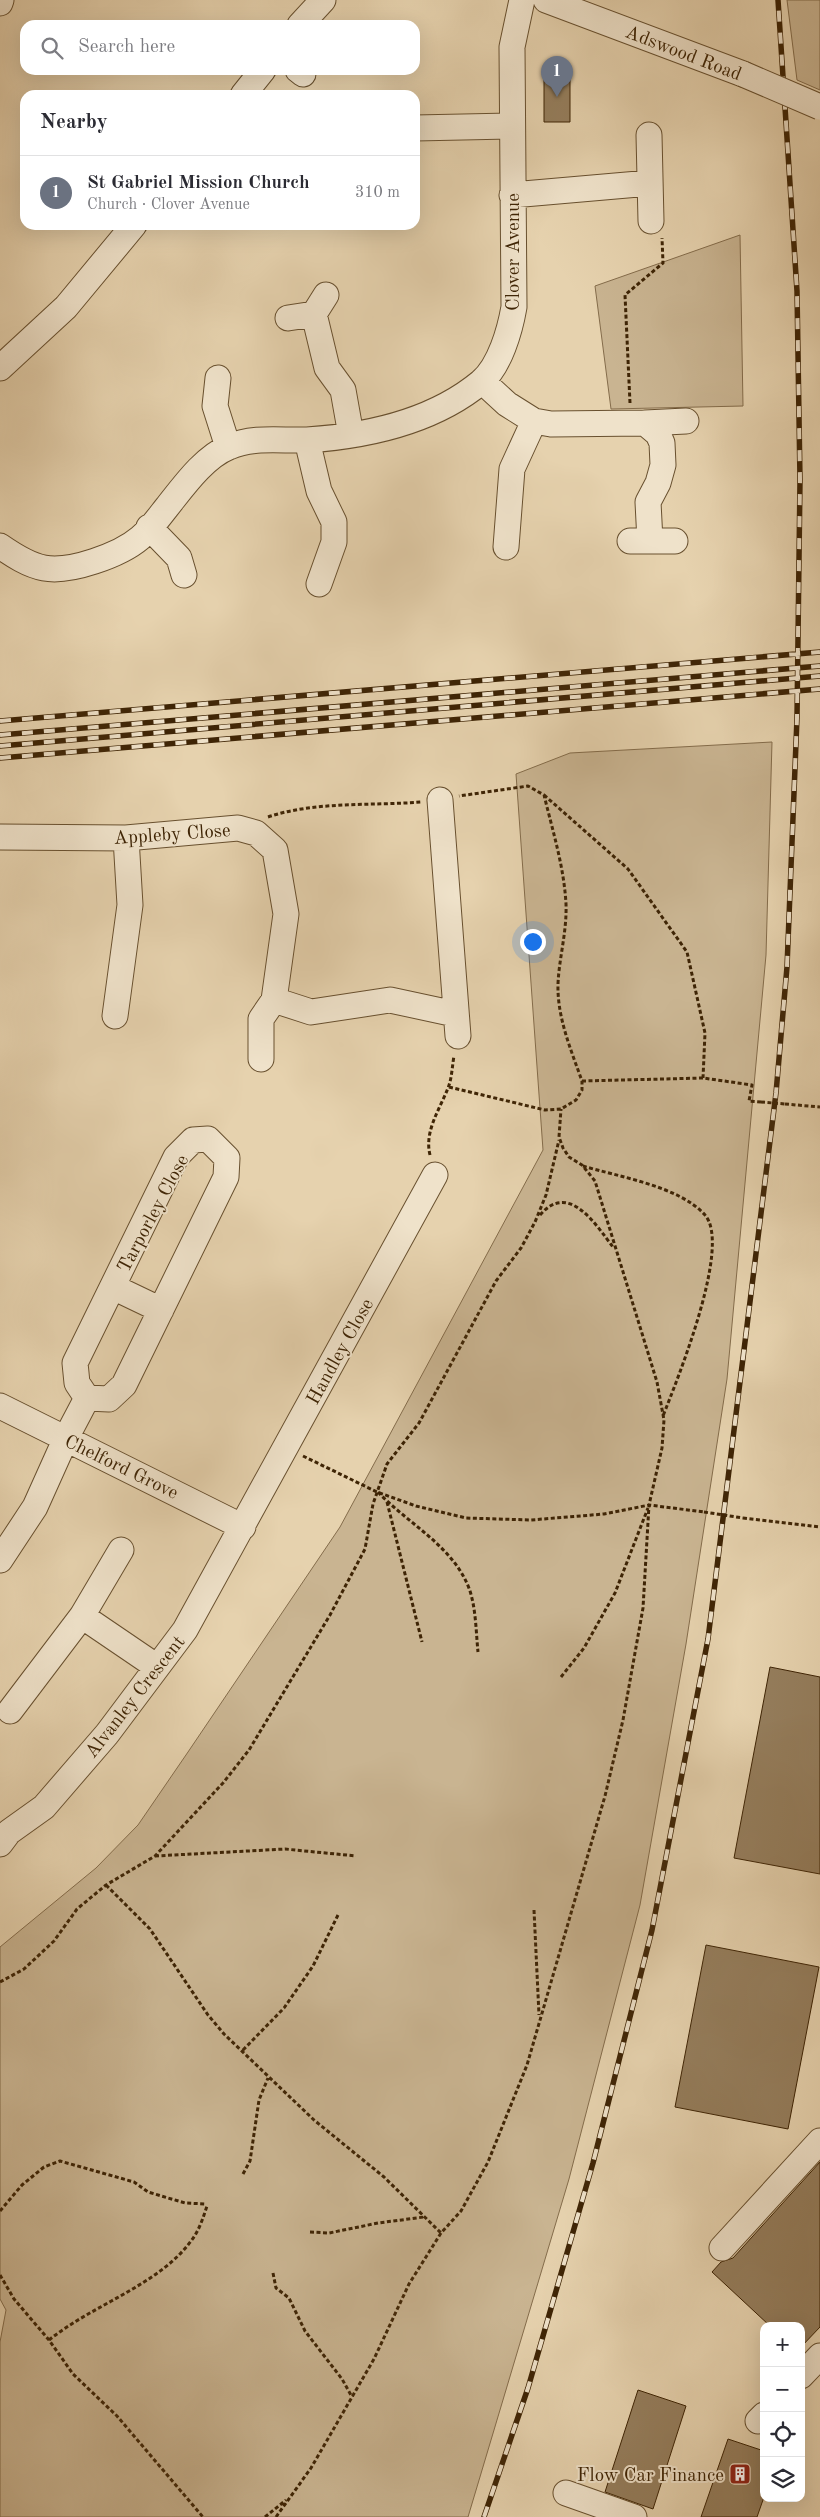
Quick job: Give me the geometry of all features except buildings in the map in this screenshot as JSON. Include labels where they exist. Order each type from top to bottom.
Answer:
[{"type":"street","points":[[304,16],[323,0]]},
{"type":"street","name":"Clover Avenue","points":[[0,546],[16,557],[44,568],[71,568],[92,564],[139,539],[184,483],[228,447],[263,439],[307,440],[378,431],[431,411],[482,381],[509,334],[514,307],[512,48],[522,0]]},
{"type":"street","name":"Adswood Road","points":[[546,0],[743,74],[820,107]]},
{"type":"street","points":[[247,90],[259,75]]},
{"type":"street","points":[[420,128],[512,126]]},
{"type":"street","points":[[649,136],[651,221]]},
{"type":"street","points":[[512,195],[650,183]]},
{"type":"street","points":[[0,368],[66,307],[130,230]]},
{"type":"street","points":[[288,318],[320,305],[327,368],[343,390],[351,435]]},
{"type":"street","points":[[218,378],[216,406],[228,447]]},
{"type":"street","points":[[482,381],[507,404],[534,421],[551,424],[686,421]]},
{"type":"street","points":[[506,547],[512,470],[534,421]]},
{"type":"street","points":[[638,423],[658,434],[662,443],[663,465],[658,483],[648,502],[640,541],[675,541]]},
{"type":"street","points":[[307,440],[319,491],[334,522],[334,542],[319,584]]},
{"type":"street","points":[[149,527],[179,558],[184,575]]},
{"type":"street","points":[[274,1000],[311,1012],[390,1000],[457,1025],[440,800]]},
{"type":"street","name":"Appleby Close","points":[[0,836],[126,838],[238,828],[256,833],[275,850],[286,914],[274,1000],[261,1018],[261,1059]]},
{"type":"street","points":[[115,1016],[130,905],[126,838]]},
{"type":"street","name":"Tarporley Close","points":[[208,1139],[227,1158],[226,1177],[161,1310],[124,1385],[109,1399],[87,1398],[77,1383],[75,1363],[176,1158],[193,1140],[208,1139]]},
{"type":"street","name":"Handley Close","points":[[243,1527],[435,1175]]},
{"type":"street","name":"Tarporley Close","points":[[114,1287],[161,1310]]},
{"type":"street","points":[[0,1560],[35,1507],[66,1438],[87,1398]]},
{"type":"street","name":"Chelford Grove","points":[[0,1406],[243,1527]]},
{"type":"street","name":"Alvanley Crescent","points":[[3,1833],[44,1807],[107,1734],[185,1630],[243,1527]]},
{"type":"street","points":[[10,1711],[82,1616],[121,1550]]},
{"type":"street","points":[[82,1616],[157,1667]]},
{"type":"street","points":[[722,2248],[820,2140]]},
{"type":"street","points":[[805,2372],[820,2356]]},
{"type":"street","points":[[566,2494],[634,2517]]},
{"type":"path","points":[[638,423],[625,295],[663,263],[661,226],[651,221]]},
{"type":"path","points":[[247,830],[256,821],[286,811],[440,800],[528,786],[544,796],[628,869],[687,952],[705,1033],[703,1078]]},
{"type":"path","points":[[449,1087],[545,1110],[568,1107],[576,1100],[582,1090],[582,1081],[561,1017],[558,985],[565,940],[566,906],[562,866],[544,796]]},
{"type":"path","points":[[435,1175],[428,1146],[435,1114],[449,1087],[457,1025]]},
{"type":"path","points":[[582,1081],[703,1078],[752,1085],[749,1101],[820,1107]]},
{"type":"path","points":[[0,1982],[24,1969],[54,1941],[77,1909],[106,1885],[155,1856],[223,1782],[248,1750],[330,1615],[365,1549],[373,1504],[387,1464],[419,1423],[496,1280],[521,1248],[538,1217],[546,1196],[560,1139],[561,1109]]},
{"type":"path","points":[[560,1139],[569,1157],[582,1166],[596,1182],[605,1207],[614,1249],[657,1382],[663,1416],[662,1448],[649,1505],[615,1593],[584,1648],[561,1677]]},
{"type":"path","points":[[582,1166],[646,1182],[680,1197],[706,1216],[713,1233],[710,1271],[691,1347],[663,1416]]},
{"type":"path","points":[[538,1217],[553,1204],[565,1203],[576,1206],[591,1218],[614,1249]]},
{"type":"path","points":[[286,1448],[377,1492],[416,1506],[466,1518],[498,1520],[604,1514],[649,1505],[820,1527]]},
{"type":"path","points":[[377,1492],[444,1551],[461,1574],[470,1590],[478,1652]]},
{"type":"path","points":[[387,1502],[422,1642]]},
{"type":"path","points":[[276,2517],[311,2468],[374,2359],[409,2284],[441,2234],[461,2211],[488,2162],[527,2065],[605,1796],[623,1720],[643,1608],[649,1505]]},
{"type":"path","points":[[155,1856],[285,1848],[356,1856]]},
{"type":"path","points":[[106,1885],[150,1929],[208,2015],[268,2078],[314,2120],[384,2177],[441,2234]]},
{"type":"path","points":[[534,1910],[540,2017]]},
{"type":"path","points":[[243,2050],[284,2008],[313,1966],[338,1915]]},
{"type":"path","points":[[243,2174],[250,2161],[259,2100],[268,2078]]},
{"type":"path","points":[[0,2211],[22,2186],[44,2167],[60,2161],[134,2182],[148,2192],[185,2203],[207,2205],[192,2241],[168,2266],[142,2283],[70,2323],[49,2340]]},
{"type":"path","points":[[310,2232],[329,2233],[378,2223],[425,2217]]},
{"type":"path","points":[[273,2273],[276,2288],[289,2298],[305,2331],[342,2378],[352,2397]]},
{"type":"path","points":[[0,2275],[14,2299],[49,2340],[73,2374],[117,2416],[203,2517]]},
{"type":"path","points":[[265,2517],[290,2497]]},
{"type":"shaded area","points":[[787,0],[820,0],[820,90],[797,80]]},
{"type":"shaded area","points":[[740,235],[743,406],[611,409],[595,286]]},
{"type":"shaded area","points":[[772,742],[766,955],[727,1379],[686,1644],[640,1905],[569,2179],[468,2517],[0,2517],[0,2342],[6,2310],[0,2299],[0,1947],[96,1868],[138,1825],[188,1752],[340,1527],[543,1150],[516,774],[570,753]]},
{"type":"railway","points":[[484,2517],[528,2388],[593,2163],[652,1930],[708,1639],[776,1093],[787,967],[797,718],[800,480],[797,291],[778,0]]},
{"type":"railway","points":[[0,721],[820,652]]},
{"type":"railway","points":[[0,735],[820,666]]},
{"type":"railway","points":[[0,746],[820,676]]},
{"type":"railway","points":[[0,758],[820,689]]},
{"type":"place","name":"St Gabriel Mission Church","points":[[557,97]]},
{"type":"place","name":"Flow Car Finance","points":[[740,2474]]}]
